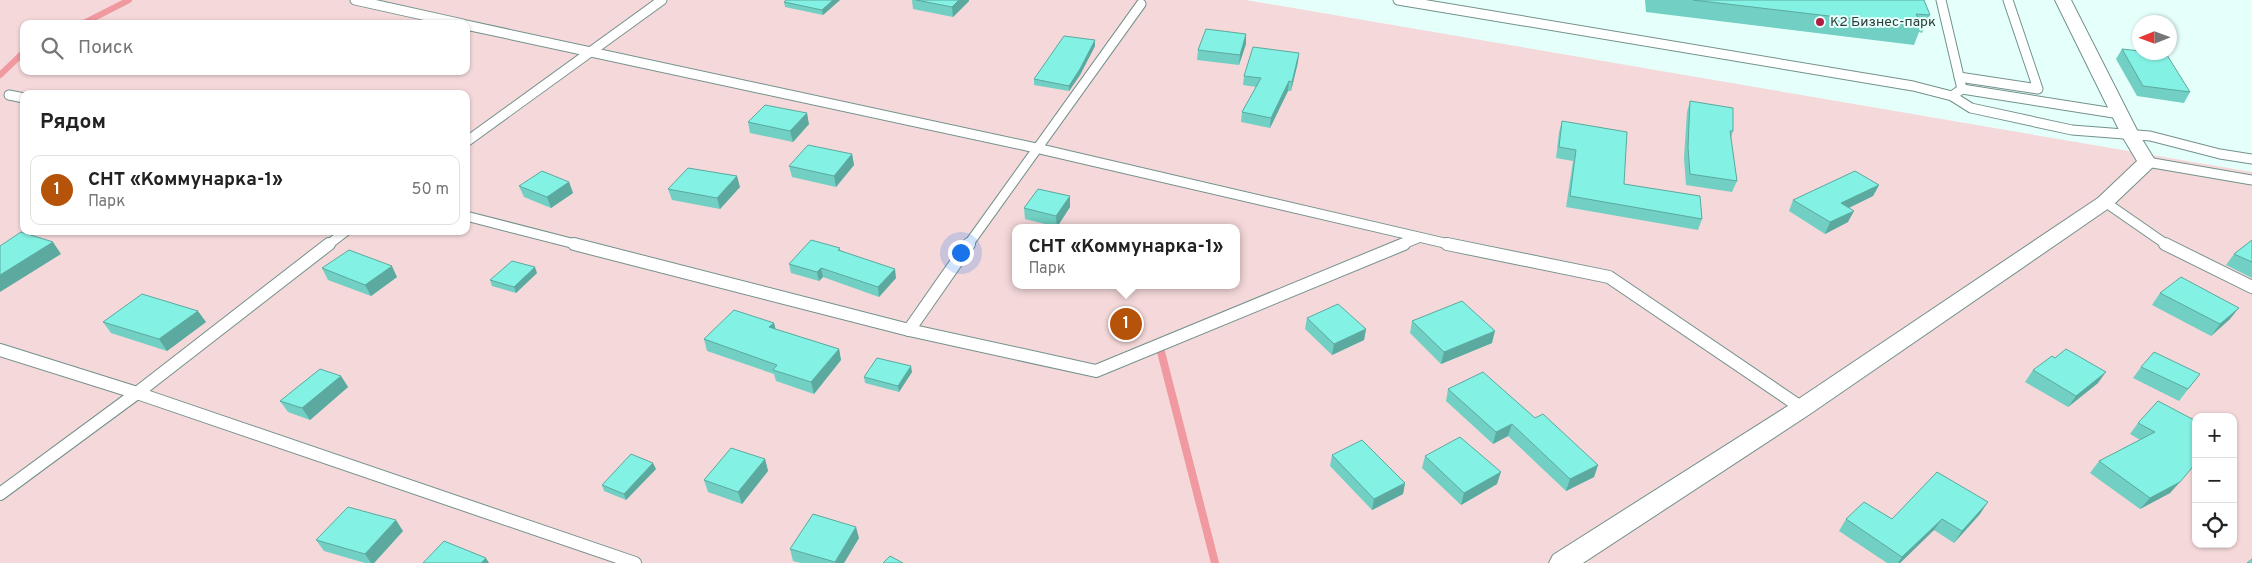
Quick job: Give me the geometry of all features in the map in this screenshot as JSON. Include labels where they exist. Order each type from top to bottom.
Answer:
[{"type":"street","points":[[1562,563],[1802,408],[2105,202],[2147,162],[2131,136],[2063,0]]},
{"type":"lane","points":[[355,0],[447,20]]},
{"type":"lane","points":[[470,139],[662,0]]},
{"type":"lane","points":[[1398,0],[1913,86],[1952,96],[1971,108],[2072,130],[2150,136],[2220,154],[2252,159]]},
{"type":"lane","points":[[1942,0],[1962,89]]},
{"type":"lane","points":[[1959,77],[2038,89],[2008,0]]},
{"type":"lane","points":[[909,330],[1036,148],[1141,4]]},
{"type":"lane","points":[[470,25],[1036,148],[1418,238],[1609,277],[1802,408]]},
{"type":"lane","points":[[1952,96],[1962,89],[2120,114]]},
{"type":"lane","points":[[10,94],[20,97]]},
{"type":"lane","points":[[2147,162],[2252,180]]},
{"type":"lane","points":[[2105,202],[2163,243],[2252,287]]},
{"type":"lane","points":[[470,217],[909,330],[1096,371],[1418,238]]},
{"type":"lane","points":[[0,494],[137,393],[341,235]]},
{"type":"lane","points":[[0,350],[137,393],[636,563]]},
{"type":"shaded area","points":[[0,0],[1246,0],[2252,172],[2252,563],[0,563]]},
{"type":"building","points":[[786,0],[833,0],[822,10],[784,2]]},
{"type":"building","points":[[916,0],[959,0],[952,7]]},
{"type":"building","points":[[1693,0],[1924,0],[1930,15],[1916,14],[1922,27]]},
{"type":"building","points":[[1206,29],[1246,34],[1240,55],[1198,50]]},
{"type":"building","points":[[1064,36],[1095,40],[1069,86],[1034,79]]},
{"type":"building","points":[[1253,47],[1299,53],[1292,82],[1289,81],[1271,118],[1242,112],[1261,78],[1244,76]]},
{"type":"building","points":[[2122,49],[2132,50],[2132,60],[2170,60],[2190,92],[2143,86]]},
{"type":"building","points":[[1690,101],[1733,108],[1733,131],[1730,131],[1737,181],[1690,174],[1688,147]]},
{"type":"building","points":[[765,105],[807,113],[790,131],[748,122]]},
{"type":"building","points":[[1562,121],[1627,132],[1624,184],[1700,196],[1702,219],[1570,196],[1576,150],[1559,147]]},
{"type":"building","points":[[808,145],[852,154],[834,176],[789,166]]},
{"type":"building","points":[[688,168],[737,176],[717,198],[668,189]]},
{"type":"building","points":[[542,171],[569,182],[547,197],[519,186]]},
{"type":"building","points":[[1855,171],[1879,185],[1841,203],[1854,211],[1830,222],[1793,200]]},
{"type":"building","points":[[1038,189],[1070,196],[1056,216],[1024,208]]},
{"type":"building","points":[[20,233],[20,235],[31,235],[53,242],[0,275],[0,246]]},
{"type":"building","points":[[811,240],[840,248],[838,250],[895,269],[878,287],[821,268],[817,272],[789,264]]},
{"type":"building","points":[[2252,240],[2252,262],[2234,254]]},
{"type":"building","points":[[349,250],[392,266],[365,285],[322,268]]},
{"type":"building","points":[[512,261],[535,267],[514,287],[490,280]]},
{"type":"building","points":[[2181,277],[2239,308],[2220,324],[2160,293]]},
{"type":"building","points":[[142,294],[198,311],[159,339],[103,322]]},
{"type":"building","points":[[1462,301],[1495,331],[1444,352],[1412,321]]},
{"type":"building","points":[[1338,304],[1366,329],[1334,344],[1307,318]]},
{"type":"building","points":[[734,310],[774,323],[769,327],[839,349],[811,382],[773,370],[777,365],[704,339]]},
{"type":"building","points":[[2066,349],[2106,372],[2076,396],[2033,370],[2052,356],[2055,358]]},
{"type":"building","points":[[2154,352],[2200,374],[2188,389],[2141,367]]},
{"type":"building","points":[[877,358],[911,366],[898,386],[864,377]]},
{"type":"building","points":[[320,369],[341,376],[302,408],[280,401]]},
{"type":"building","points":[[1483,372],[1535,418],[1543,414],[1598,465],[1570,479],[1512,424],[1496,432],[1448,389]]},
{"type":"building","points":[[2158,401],[2192,419],[2192,468],[2180,482],[2150,498],[2099,461],[2155,432],[2138,423]]},
{"type":"building","points":[[1460,437],[1501,472],[1464,493],[1425,456]]},
{"type":"building","points":[[1362,440],[1405,483],[1374,499],[1332,455]]},
{"type":"building","points":[[731,448],[765,459],[738,492],[704,480]]},
{"type":"building","points":[[631,454],[653,463],[624,494],[602,485]]},
{"type":"building","points":[[1937,472],[1988,502],[1962,531],[1942,519],[1902,557],[1846,519],[1864,502],[1892,519]]},
{"type":"building","points":[[348,507],[396,520],[365,554],[316,540]]},
{"type":"building","points":[[813,514],[856,527],[835,562],[790,549]]},
{"type":"building","points":[[444,541],[486,558],[481,563],[423,563]]},
{"type":"building","points":[[890,556],[903,563],[883,563]]},
{"type":"waterway","points":[[90,20],[129,0]]},
{"type":"waterway","points":[[0,75],[20,56]]},
{"type":"waterway","points":[[1159,344],[1215,563]]},
{"type":"place","name":"К2 Бизнес-парк","points":[[1820,22]]},
{"type":"place","name":"СНТ «Коммунарка-1»","points":[[1126,324]]}]
